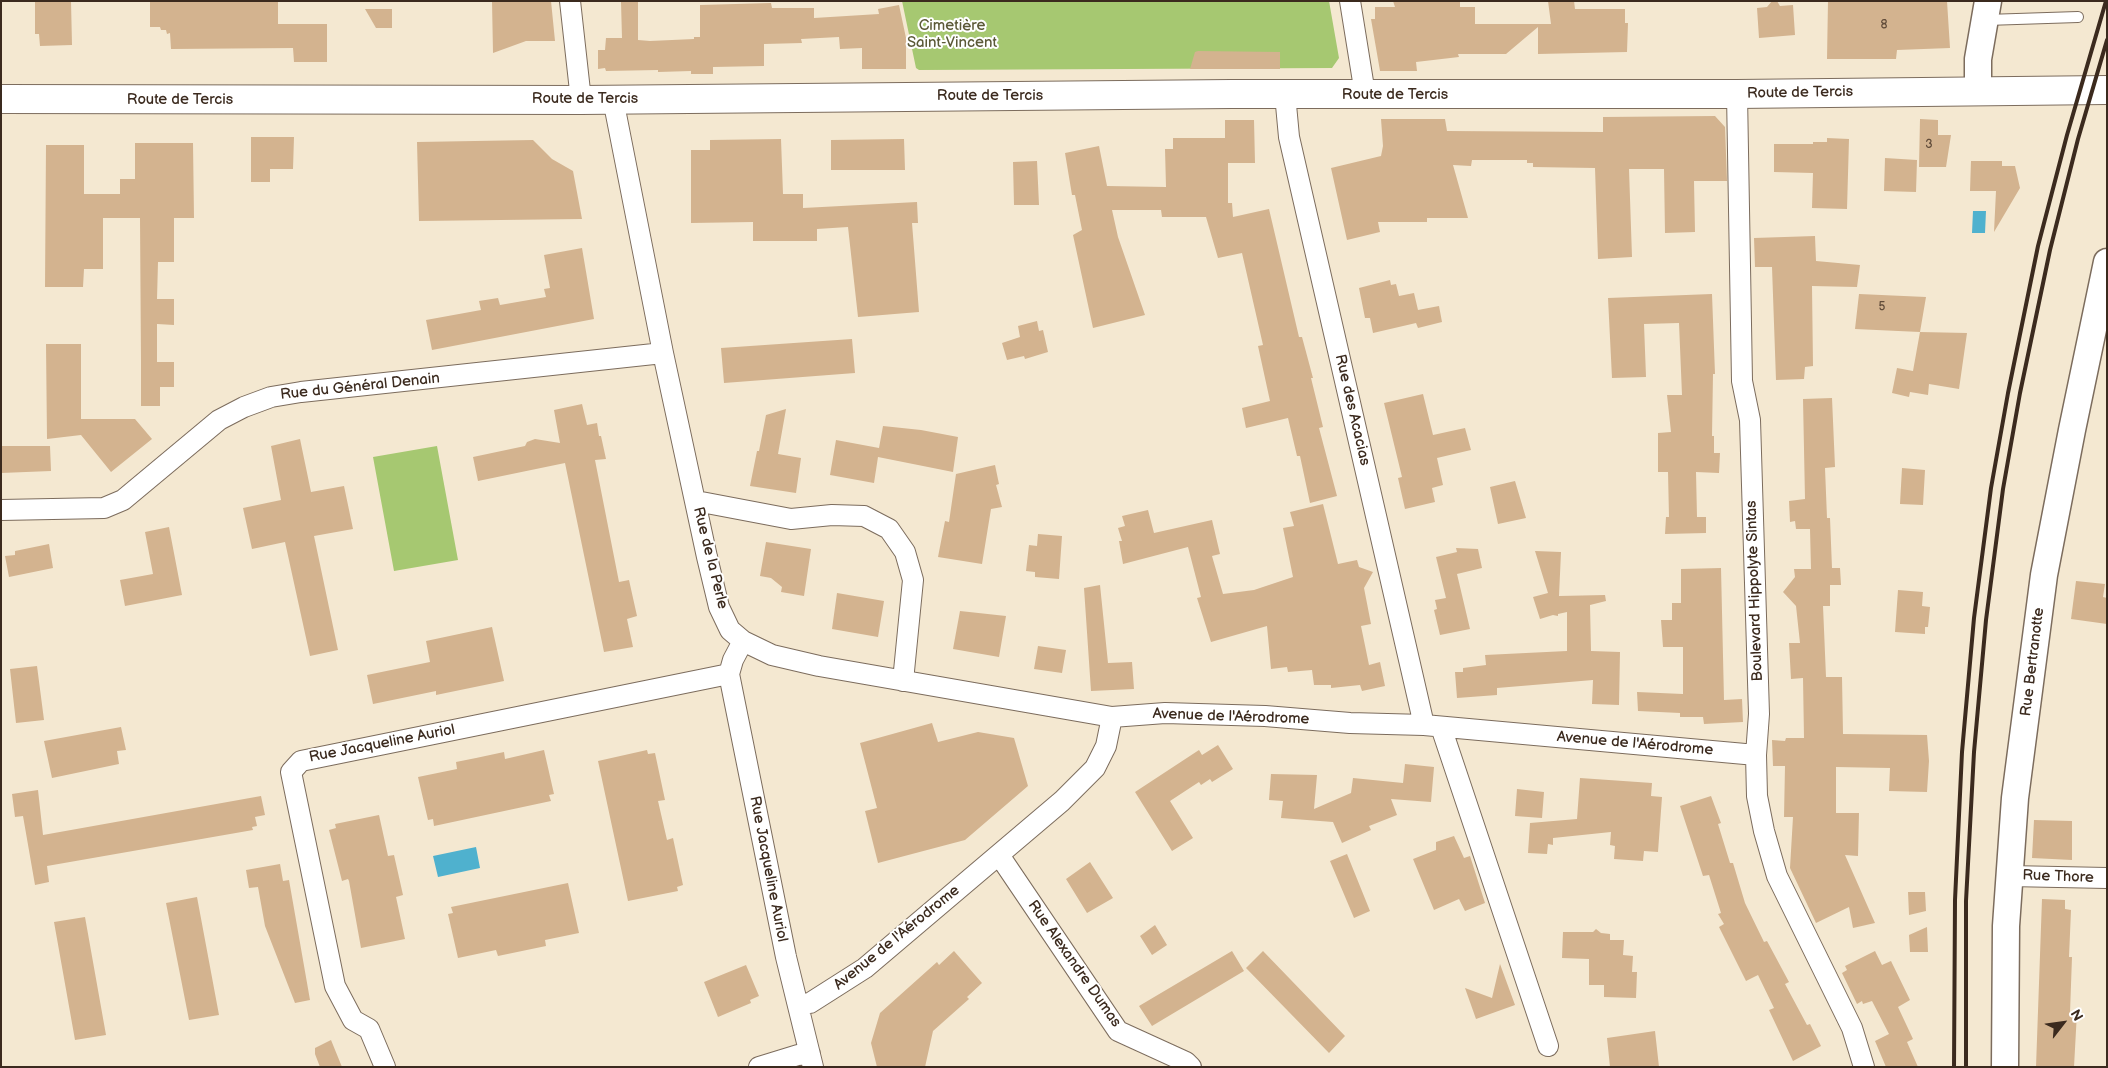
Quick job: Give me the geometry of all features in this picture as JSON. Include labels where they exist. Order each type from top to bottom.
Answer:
[{"type":"main road","name":"Route de Tercis","points":[[1,99],[581,100],[1285,94],[1737,94],[2107,90]]},
{"type":"street","points":[[570,1],[581,100]]},
{"type":"street","points":[[1350,1],[1365,94]]},
{"type":"street","points":[[1978,91],[1978,59],[1987,10]]},
{"type":"street","name":"Rue des Acacias","points":[[1285,94],[1289,137],[1432,726],[1548,1046]]},
{"type":"street","name":"Boulevard Hippolyte Sintas","points":[[1737,94],[1742,381],[1750,420],[1759,704],[1756,755],[1757,796],[1764,831],[1777,876],[1852,1028],[1864,1067]]},
{"type":"street","name":"Rue de la Perle","points":[[613,99],[663,353],[707,557],[720,607],[730,630],[743,641],[772,656],[819,666],[1112,717]]},
{"type":"street","name":"Rue Bertranotte","points":[[2005,1067],[2006,926],[2015,798],[2044,575],[2107,262]]},
{"type":"street","name":"Rue du Général Denain","points":[[1,510],[104,508],[123,500],[219,420],[244,407],[271,397],[301,392],[663,353]]},
{"type":"street","points":[[696,502],[791,519],[832,515],[864,516],[889,529],[905,552],[913,580],[903,681]]},
{"type":"street","points":[[729,674],[733,660],[743,641]]},
{"type":"street","name":"Rue Jacqueline Auriol","points":[[385,1067],[369,1030],[353,1020],[335,986],[291,772],[301,760],[729,674],[786,958],[812,1061]]},
{"type":"street","name":"Avenue de l'Aérodrome","points":[[798,1005],[810,1003],[865,968],[1062,801],[1095,768],[1106,746],[1112,717],[1165,713],[1265,716],[1350,723],[1432,726],[1756,755]]},
{"type":"street","name":"Rue Alexandre Dumas","points":[[999,855],[1118,1030],[1186,1062],[1191,1067]]},
{"type":"street","name":"Rue Thore","points":[[2009,876],[2107,878]]},
{"type":"street","points":[[759,1067],[789,1057],[812,1061]]},
{"type":"lane","points":[[1987,10],[2078,18]]},
{"type":"green space","name":"Cimetière Saint-Vincent","points":[[902,1],[1329,1],[1339,58],[1332,68],[919,70],[916,68]]},
{"type":"green space","points":[[437,446],[458,560],[394,571],[373,457]]},
{"type":"water","points":[[1973,211],[1986,211],[1985,233],[1972,233]]},
{"type":"water","points":[[476,847],[480,868],[438,877],[433,856]]},
{"type":"building","points":[[35,1],[71,1],[72,45],[40,46],[39,34],[35,34]]},
{"type":"building","points":[[150,1],[278,1],[278,24],[327,24],[327,62],[294,62],[293,48],[171,49],[170,33],[167,34],[166,30],[161,30],[160,27],[150,27]]},
{"type":"building","points":[[492,1],[551,1],[555,41],[526,41],[493,53]]},
{"type":"building","points":[[1393,1],[1460,1],[1460,7],[1475,7],[1475,24],[1551,24],[1548,1],[1574,1],[1575,9],[1625,9],[1625,23],[1628,23],[1627,52],[1538,54],[1538,27],[1506,54],[1458,54],[1459,57],[1416,62],[1417,71],[1380,71],[1371,19],[1375,19],[1375,7],[1395,7]]},
{"type":"building","points":[[1772,1],[1777,1],[1780,6],[1793,5],[1795,35],[1759,38],[1757,8],[1767,7]]},
{"type":"building","points":[[1828,1],[1947,1],[1950,48],[1897,50],[1896,59],[1827,59]]},
{"type":"building","points":[[621,2],[638,2],[638,40],[650,41],[694,39],[694,37],[700,37],[700,5],[771,3],[772,8],[814,8],[814,18],[879,14],[878,9],[899,5],[906,38],[906,69],[862,69],[862,48],[840,49],[839,37],[801,39],[802,43],[764,44],[764,66],[713,67],[713,74],[691,74],[691,71],[606,71],[605,68],[598,69],[598,50],[605,50],[606,38],[622,38]]},
{"type":"building","points":[[365,9],[392,9],[392,28],[376,28]]},
{"type":"building","points":[[1195,52],[1280,52],[1280,69],[1190,69]]},
{"type":"building","points":[[1715,116],[1725,127],[1727,181],[1694,181],[1695,232],[1665,233],[1664,169],[1629,169],[1632,257],[1598,259],[1595,168],[1533,167],[1533,163],[1527,163],[1527,160],[1472,160],[1471,166],[1453,165],[1468,218],[1427,218],[1427,222],[1378,222],[1380,232],[1347,240],[1331,168],[1381,156],[1383,146],[1381,119],[1445,119],[1447,131],[1603,132],[1603,117]]},
{"type":"building","points":[[1920,119],[1938,120],[1938,135],[1951,135],[1946,167],[1919,167]]},
{"type":"building","points":[[1225,120],[1254,120],[1255,163],[1228,163],[1228,203],[1232,203],[1233,217],[1269,209],[1299,337],[1302,337],[1313,378],[1311,378],[1323,427],[1319,428],[1337,496],[1310,503],[1300,456],[1297,456],[1288,418],[1246,428],[1242,408],[1270,401],[1258,346],[1263,345],[1242,253],[1218,258],[1206,217],[1162,217],[1161,210],[1112,210],[1118,237],[1145,315],[1093,328],[1073,235],[1082,230],[1075,195],[1072,195],[1065,153],[1099,146],[1107,186],[1166,187],[1165,149],[1173,149],[1173,138],[1225,138]]},
{"type":"building","points":[[251,137],[294,137],[293,169],[270,169],[270,182],[251,182]]},
{"type":"building","points":[[1827,138],[1849,139],[1847,209],[1812,208],[1813,173],[1774,172],[1774,144],[1813,144],[1813,142],[1827,142]]},
{"type":"building","points":[[781,139],[783,194],[803,194],[803,208],[917,202],[918,223],[912,223],[919,312],[858,317],[848,227],[817,229],[817,241],[753,241],[753,222],[691,223],[691,150],[710,150],[710,140]]},
{"type":"building","points":[[904,139],[905,170],[831,170],[831,140]]},
{"type":"building","points":[[533,140],[552,159],[573,171],[582,219],[419,221],[417,142]]},
{"type":"building","points":[[135,143],[193,143],[194,218],[174,218],[174,262],[158,262],[157,299],[174,299],[174,325],[157,324],[157,362],[141,362],[140,218],[103,218],[103,269],[84,269],[83,287],[45,287],[46,145],[84,145],[84,194],[120,194],[120,179],[135,179]]},
{"type":"building","points":[[1885,158],[1917,160],[1916,192],[1884,191]]},
{"type":"building","points":[[1037,161],[1039,205],[1014,205],[1013,162]]},
{"type":"building","points":[[1971,161],[2002,161],[2002,166],[2015,166],[2020,188],[1994,232],[1996,191],[1970,191]]},
{"type":"building","points":[[1815,236],[1816,261],[1860,265],[1857,287],[1812,286],[1813,366],[1805,367],[1804,379],[1776,380],[1772,267],[1755,267],[1754,238]]},
{"type":"building","points":[[582,248],[594,319],[432,350],[426,320],[481,310],[479,301],[498,298],[500,305],[546,297],[544,289],[550,288],[544,255]]},
{"type":"building","points":[[1390,280],[1391,285],[1396,284],[1399,296],[1414,293],[1418,310],[1439,306],[1442,322],[1418,328],[1416,323],[1373,333],[1370,318],[1365,318],[1359,288]]},
{"type":"building","points":[[1712,294],[1715,374],[1713,374],[1712,436],[1714,436],[1714,453],[1720,453],[1719,473],[1696,472],[1697,517],[1706,517],[1706,533],[1665,534],[1666,517],[1669,517],[1668,472],[1658,472],[1658,433],[1671,432],[1667,395],[1682,395],[1679,323],[1644,324],[1646,377],[1612,378],[1608,298]]},
{"type":"building","points":[[1859,294],[1926,297],[1920,332],[1855,329]]},
{"type":"building","points":[[1037,321],[1039,331],[1043,330],[1048,352],[1025,359],[1024,356],[1007,360],[1002,343],[1020,337],[1018,326]]},
{"type":"building","points":[[1920,332],[1967,333],[1959,389],[1929,384],[1928,395],[1910,392],[1909,397],[1892,393],[1897,368],[1913,371]]},
{"type":"building","points":[[852,339],[855,373],[724,383],[721,348]]},
{"type":"building","points":[[46,344],[81,344],[81,419],[135,419],[152,439],[111,472],[81,435],[47,439]]},
{"type":"building","points":[[141,362],[174,362],[174,387],[160,387],[160,406],[141,406]]},
{"type":"building","points":[[1423,394],[1433,435],[1465,428],[1471,450],[1437,458],[1443,485],[1432,488],[1435,502],[1405,509],[1398,478],[1402,477],[1384,403]]},
{"type":"building","points":[[1832,398],[1835,467],[1825,468],[1827,518],[1830,518],[1832,568],[1840,568],[1841,585],[1830,585],[1830,606],[1823,606],[1826,677],[1842,677],[1843,734],[1927,735],[1929,761],[1927,792],[1889,791],[1890,768],[1836,767],[1836,813],[1859,813],[1858,856],[1845,855],[1875,923],[1853,928],[1849,907],[1816,923],[1790,868],[1793,817],[1784,817],[1785,766],[1773,766],[1772,740],[1785,741],[1786,738],[1804,738],[1803,678],[1791,679],[1789,643],[1800,643],[1796,606],[1783,592],[1795,577],[1794,569],[1811,569],[1810,529],[1796,529],[1795,521],[1790,522],[1789,501],[1805,499],[1803,399]]},
{"type":"building","points":[[582,404],[587,425],[597,423],[599,436],[601,436],[606,459],[595,460],[619,582],[629,580],[637,616],[627,619],[633,647],[604,652],[565,463],[478,481],[473,457],[525,446],[527,442],[535,439],[560,443],[554,410]]},
{"type":"building","points":[[786,409],[778,454],[801,458],[796,493],[750,486],[766,415]]},
{"type":"building","points":[[883,426],[921,430],[958,437],[953,472],[878,457],[874,483],[830,475],[836,440],[879,448]]},
{"type":"building","points":[[300,439],[311,492],[344,486],[353,529],[314,536],[338,650],[310,656],[285,542],[252,549],[243,508],[281,500],[271,446]]},
{"type":"building","points":[[1,446],[50,446],[51,471],[1,473]]},
{"type":"building","points":[[995,465],[999,484],[996,485],[1002,507],[991,509],[982,564],[938,557],[945,521],[949,522],[956,474]]},
{"type":"building","points":[[1902,468],[1925,470],[1923,505],[1900,504]]},
{"type":"building","points":[[1515,481],[1526,518],[1498,524],[1490,487]]},
{"type":"building","points":[[1323,504],[1338,564],[1357,560],[1359,567],[1373,572],[1364,588],[1371,624],[1361,626],[1369,665],[1380,662],[1385,686],[1362,691],[1360,685],[1331,688],[1331,685],[1314,685],[1312,670],[1288,672],[1287,667],[1271,669],[1267,626],[1211,642],[1197,598],[1201,597],[1188,547],[1123,564],[1119,541],[1122,541],[1118,528],[1125,526],[1122,516],[1148,510],[1154,533],[1212,520],[1220,554],[1212,556],[1223,594],[1254,590],[1293,577],[1283,528],[1294,526],[1290,512]]},
{"type":"building","points":[[169,527],[182,595],[125,606],[120,580],[153,574],[145,532]]},
{"type":"building","points":[[1038,534],[1062,536],[1059,579],[1035,577],[1035,572],[1026,571],[1029,545],[1037,546]]},
{"type":"building","points":[[766,542],[811,549],[804,596],[781,592],[782,587],[771,578],[760,576]]},
{"type":"building","points":[[49,544],[53,568],[9,577],[5,556],[15,555],[15,551]]},
{"type":"building","points":[[1456,548],[1478,549],[1482,568],[1457,574],[1470,629],[1440,635],[1434,610],[1437,609],[1435,600],[1446,598],[1436,557],[1457,552]]},
{"type":"building","points":[[1535,551],[1561,552],[1559,596],[1605,595],[1606,601],[1590,605],[1591,651],[1620,652],[1619,705],[1592,704],[1593,680],[1497,688],[1497,695],[1457,698],[1455,672],[1463,672],[1463,668],[1486,665],[1485,655],[1567,651],[1567,612],[1558,614],[1558,616],[1553,615],[1540,619],[1533,597],[1548,593]]},
{"type":"building","points":[[1721,568],[1724,700],[1742,699],[1743,722],[1704,724],[1703,717],[1680,717],[1680,713],[1638,711],[1637,692],[1683,694],[1683,647],[1663,647],[1661,620],[1672,620],[1672,603],[1681,603],[1681,569]]},
{"type":"building","points":[[2076,581],[2105,584],[2103,597],[2107,598],[2107,624],[2071,619]]},
{"type":"building","points":[[1100,585],[1108,663],[1132,662],[1134,689],[1091,691],[1084,588]]},
{"type":"building","points":[[1898,590],[1923,592],[1922,606],[1930,607],[1928,627],[1925,627],[1925,634],[1895,632]]},
{"type":"building","points":[[837,593],[884,601],[878,637],[832,629]]},
{"type":"building","points":[[960,611],[1006,616],[999,657],[953,649]]},
{"type":"building","points":[[492,627],[504,681],[436,695],[436,691],[373,704],[367,675],[430,662],[426,641]]},
{"type":"building","points":[[1038,646],[1066,650],[1062,673],[1034,669]]},
{"type":"building","points":[[37,666],[44,720],[16,723],[10,669]]},
{"type":"building","points":[[932,723],[938,742],[978,732],[1014,738],[1028,786],[965,840],[878,863],[865,811],[877,808],[860,743]]},
{"type":"building","points":[[121,727],[126,750],[117,751],[119,764],[52,778],[44,741]]},
{"type":"building","points":[[1218,745],[1233,769],[1212,782],[1210,779],[1201,785],[1199,782],[1170,801],[1193,838],[1172,851],[1135,792],[1199,750],[1202,755]]},
{"type":"building","points":[[544,750],[554,794],[549,795],[551,801],[434,826],[433,819],[428,820],[418,777],[457,769],[456,762],[504,752],[505,759]]},
{"type":"building","points":[[647,750],[648,754],[655,753],[665,800],[658,801],[667,840],[673,838],[683,885],[677,887],[678,891],[628,901],[598,761]]},
{"type":"building","points":[[1405,764],[1434,767],[1431,802],[1391,799],[1397,815],[1369,826],[1371,830],[1342,843],[1333,822],[1281,818],[1283,801],[1269,800],[1271,774],[1317,775],[1314,809],[1351,793],[1353,778],[1403,783]]},
{"type":"building","points":[[1580,778],[1652,783],[1651,796],[1662,797],[1658,852],[1644,851],[1643,861],[1614,859],[1615,846],[1610,845],[1611,832],[1553,838],[1553,845],[1548,844],[1547,854],[1528,853],[1530,823],[1577,819]]},
{"type":"building","points":[[1517,789],[1544,792],[1542,818],[1515,816]]},
{"type":"building","points":[[38,790],[43,835],[261,796],[265,815],[255,817],[257,826],[252,827],[253,830],[47,866],[49,882],[35,885],[23,816],[15,817],[12,794]]},
{"type":"building","points":[[1711,796],[1721,823],[1718,824],[1730,863],[1733,863],[1745,903],[1764,942],[1767,941],[1789,982],[1785,984],[1807,1025],[1810,1024],[1821,1046],[1793,1061],[1769,1010],[1774,1008],[1758,975],[1746,981],[1719,927],[1724,924],[1718,914],[1721,913],[1709,875],[1703,876],[1680,806]]},
{"type":"building","points":[[379,815],[388,856],[394,855],[403,895],[396,897],[405,939],[361,948],[349,881],[348,879],[342,881],[329,830],[336,828],[335,824]]},
{"type":"building","points":[[2034,820],[2072,821],[2072,860],[2032,858]]},
{"type":"building","points":[[1454,836],[1464,858],[1470,856],[1485,903],[1465,911],[1459,899],[1434,910],[1413,859],[1436,850],[1436,842]]},
{"type":"building","points":[[1347,854],[1370,911],[1354,918],[1330,861]]},
{"type":"building","points":[[1090,862],[1113,898],[1087,913],[1066,879]]},
{"type":"building","points":[[280,864],[283,881],[289,880],[310,1000],[295,1003],[265,926],[258,887],[249,888],[246,870]]},
{"type":"building","points":[[568,883],[579,933],[545,940],[546,946],[498,956],[496,950],[458,958],[448,914],[453,913],[451,907]]},
{"type":"building","points":[[1908,892],[1925,892],[1926,911],[1909,915]]},
{"type":"building","points":[[197,897],[219,1015],[189,1020],[166,903]]},
{"type":"building","points":[[2042,899],[2065,900],[2065,909],[2071,910],[2069,957],[2072,957],[2070,1013],[2077,1012],[2074,1067],[2036,1067]]},
{"type":"building","points":[[85,917],[106,1035],[75,1040],[54,922]]},
{"type":"building","points":[[1155,925],[1167,945],[1152,955],[1140,936]]},
{"type":"building","points":[[1927,927],[1928,952],[1910,952],[1909,935]]},
{"type":"building","points":[[1596,929],[1601,933],[1610,934],[1610,940],[1624,940],[1623,955],[1633,956],[1632,972],[1637,972],[1636,998],[1604,997],[1604,985],[1589,985],[1589,959],[1562,958],[1563,932],[1593,932]]},
{"type":"building","points":[[954,951],[982,983],[967,997],[969,999],[933,1031],[925,1067],[877,1067],[871,1043],[880,1013],[937,962],[939,965]]},
{"type":"building","points":[[1232,951],[1244,971],[1152,1026],[1139,1006]]},
{"type":"building","points":[[1263,951],[1345,1036],[1329,1053],[1246,968]]},
{"type":"building","points":[[1875,951],[1882,965],[1891,961],[1910,1000],[1898,1007],[1913,1039],[1907,1042],[1918,1067],[1886,1067],[1875,1041],[1889,1034],[1872,1001],[1863,1004],[1862,1001],[1857,1004],[1842,973],[1847,970],[1845,966]]},
{"type":"building","points":[[1500,964],[1515,1005],[1476,1019],[1465,988],[1492,998]]},
{"type":"building","points":[[746,965],[759,996],[750,1000],[751,1003],[718,1017],[704,982]]},
{"type":"building","points":[[1655,1031],[1659,1067],[1610,1067],[1607,1038]]},
{"type":"building","points":[[331,1040],[342,1067],[320,1067],[315,1054],[315,1048]]},
{"type":"railway","points":[[1954,1067],[1955,900],[1962,752],[1974,618],[1991,488],[2038,246],[2067,135],[2106,1]]},
{"type":"railway","points":[[1966,1067],[1966,901],[1974,752],[1986,620],[2003,489],[2020,393],[2050,250],[2078,139],[2107,40]]}]
